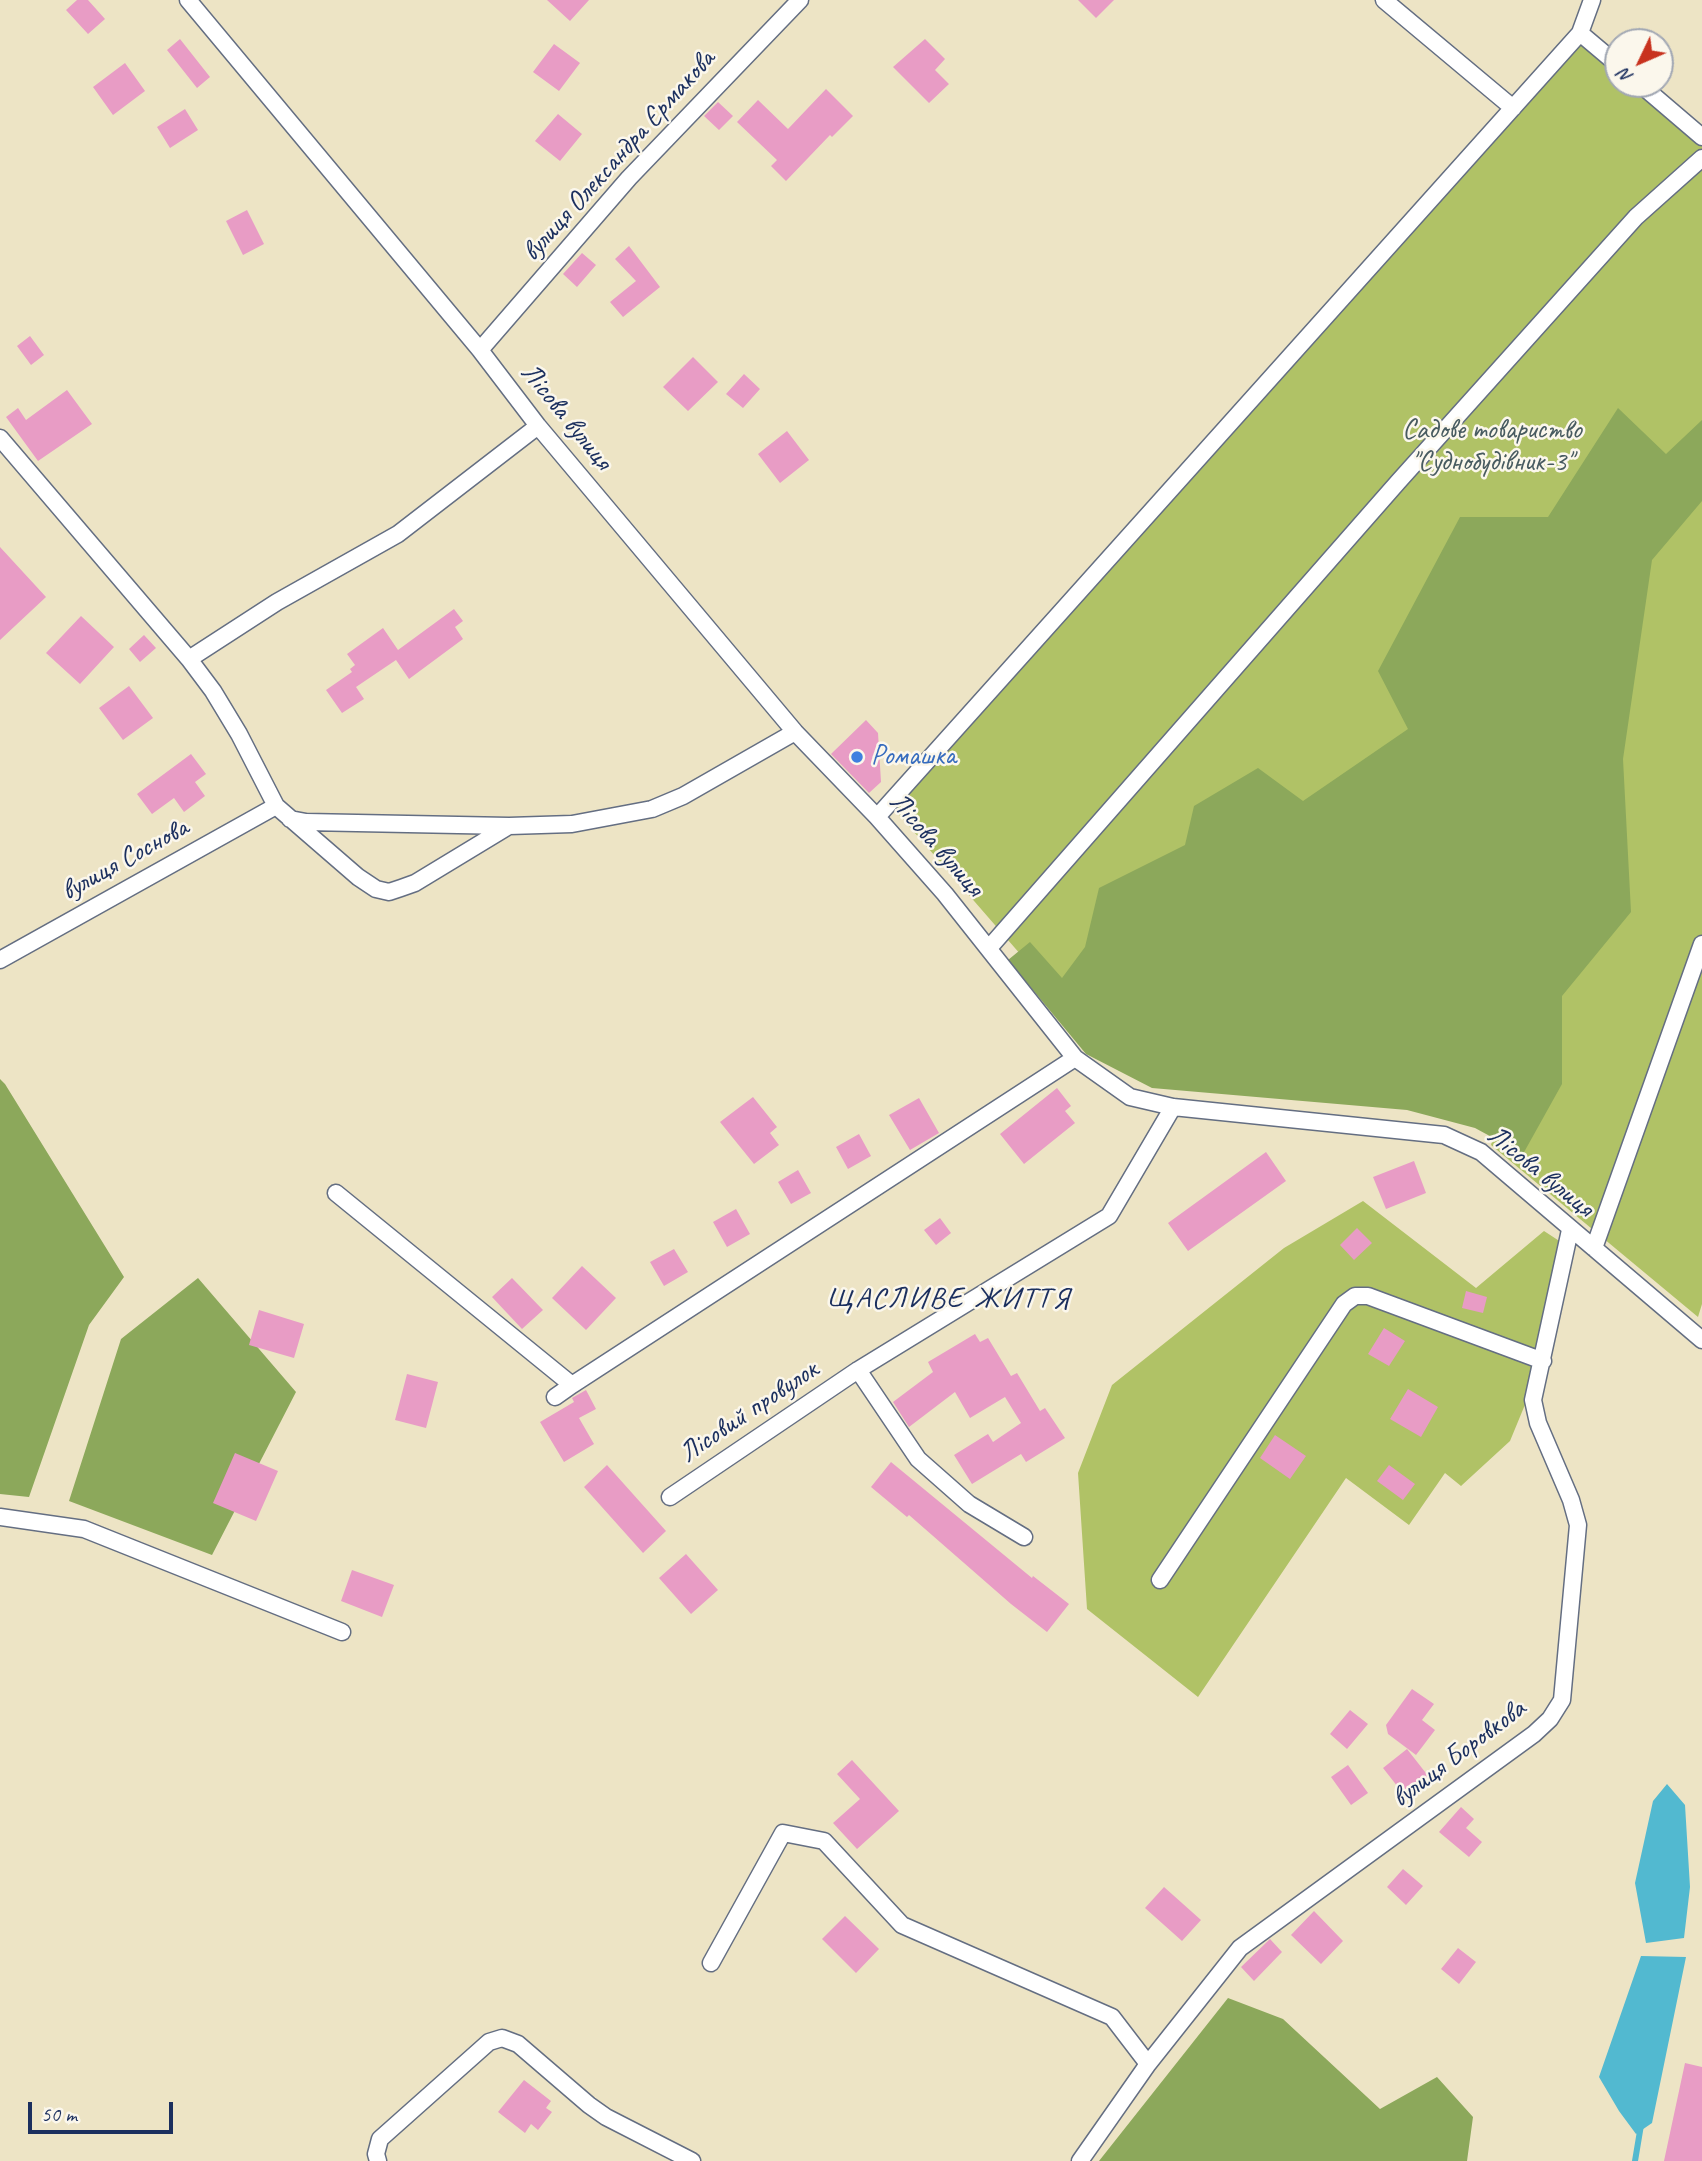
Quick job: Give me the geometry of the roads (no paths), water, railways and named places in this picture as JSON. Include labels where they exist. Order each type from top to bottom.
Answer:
[{"type":"street","name":"Лісова вулиця","points":[[188,0],[480,350],[538,426],[795,732],[877,817],[989,948],[1075,1058],[1130,1097],[1174,1107],[1444,1135],[1481,1152],[1700,1338]]},
{"type":"street","name":"вулиця Олександра Єрмакова","points":[[480,350],[629,178],[800,0]]},
{"type":"street","points":[[1384,0],[1513,108]]},
{"type":"street","points":[[877,817],[1580,33],[1592,0]]},
{"type":"street","points":[[1580,33],[1604,53]]},
{"type":"street","points":[[1656,98],[1702,137]]},
{"type":"street","points":[[989,948],[1434,441],[1636,217],[1702,158]]},
{"type":"street","points":[[189,659],[277,602],[398,534],[538,426]]},
{"type":"street","points":[[0,438],[189,659],[213,691],[239,734],[276,806],[358,877],[376,889],[389,892],[415,883],[509,826]]},
{"type":"street","points":[[290,819],[306,822],[509,826],[572,824],[652,809],[683,796],[795,732]]},
{"type":"street","name":"вулиця Соснова","points":[[0,960],[276,806]]},
{"type":"street","points":[[1594,1248],[1702,944]]},
{"type":"street","points":[[555,1397],[1075,1058]]},
{"type":"street","name":"Лісовий провулок","points":[[670,1497],[858,1370],[1109,1216],[1174,1107]]},
{"type":"street","points":[[336,1192],[572,1385]]},
{"type":"street","name":"вулиця Боровкова","points":[[1080,2161],[1148,2064],[1240,1948],[1534,1734],[1550,1719],[1562,1700],[1578,1525],[1571,1500],[1538,1423],[1532,1400],[1570,1230]]},
{"type":"street","points":[[1160,1580],[1344,1304],[1355,1296],[1368,1296],[1543,1360]]},
{"type":"street","name":"Лісовий провулок","points":[[858,1370],[918,1460],[969,1504],[1024,1537]]},
{"type":"street","points":[[0,1517],[84,1529],[342,1632]]},
{"type":"street","points":[[711,1963],[783,1833],[824,1841],[902,1925],[1111,2017],[1148,2064]]},
{"type":"street","points":[[378,2161],[376,2154],[380,2139],[489,2042],[502,2038],[518,2044],[606,2117],[692,2161]]},
{"type":"water","points":[[1667,1784],[1685,1805],[1690,1887],[1684,1938],[1646,1943],[1635,1883],[1653,1801]]},
{"type":"water","points":[[1641,1956],[1686,1957],[1652,2123],[1636,2134],[1599,2077]]},
{"type":"waterway","points":[[1635,2161],[1641,2125]]},
{"type":"place","name":"Ромашка","points":[[857,757]]},
{"type":"district","name":"ЩАСЛИВЕ ЖИТТЯ","points":[[949,1299]]},
{"type":"park label","name":"Садове товариство \"Суднобудівник-3\"","points":[[1492,447]]}]
